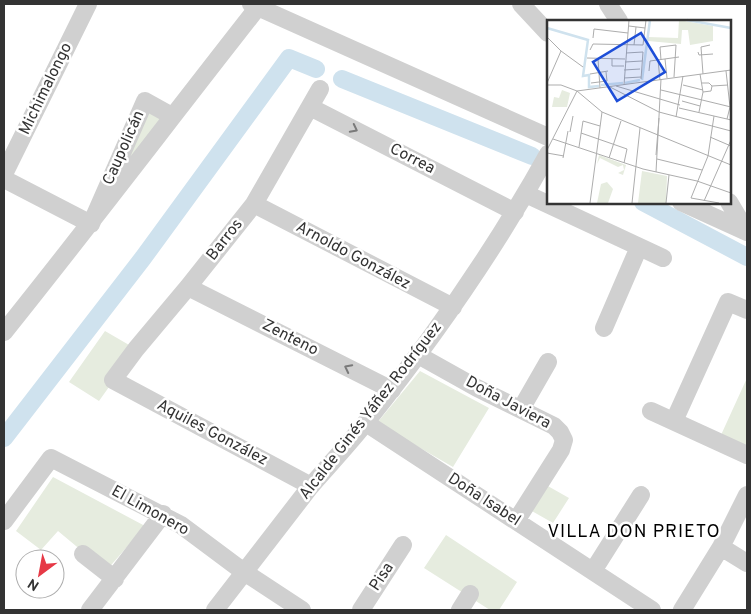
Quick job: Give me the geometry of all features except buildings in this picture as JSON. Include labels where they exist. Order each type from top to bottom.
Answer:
[{"type":"street","name":"Michimalongo","points":[[4,174],[88,4]]},
{"type":"street","points":[[522,4],[547,32]]},
{"type":"street","points":[[608,4],[618,20]]},
{"type":"street","points":[[254,5],[547,137]]},
{"type":"street","name":"Caupolicán","points":[[4,332],[91,224],[254,5]]},
{"type":"street","name":"Barros","points":[[113,380],[254,204],[320,89]]},
{"type":"street","name":"Caupolicán","points":[[91,224],[145,101],[172,116]]},
{"type":"street","name":"Correa","points":[[310,107],[515,212]]},
{"type":"street","name":"Alcalde Ginés Yáñez Rodríguez","points":[[215,610],[311,486],[366,423],[418,355],[453,307],[515,212],[547,156]]},
{"type":"street","points":[[4,179],[91,224]]},
{"type":"street","points":[[526,194],[547,204]]},
{"type":"street","name":"Arnoldo González","points":[[254,204],[453,307]]},
{"type":"street","points":[[547,204],[663,258]]},
{"type":"street","points":[[685,204],[747,232]]},
{"type":"street","points":[[730,204],[747,232]]},
{"type":"street","points":[[604,328],[639,247]]},
{"type":"street","name":"Zenteno","points":[[188,287],[392,390]]},
{"type":"street","points":[[674,421],[728,302],[747,310]]},
{"type":"street","name":"Doña Javiera","points":[[418,355],[554,426],[560,432],[564,440],[557,458],[516,521]]},
{"type":"street","points":[[521,409],[548,362]]},
{"type":"street","name":"Aquiles González","points":[[113,380],[311,486]]},
{"type":"street","points":[[651,410],[747,455]]},
{"type":"street","name":"Doña Isabel","points":[[366,423],[652,610]]},
{"type":"street","name":"El Limonero","points":[[4,521],[51,458],[181,525],[244,572],[302,610]]},
{"type":"street","points":[[593,571],[641,495]]},
{"type":"street","points":[[682,610],[721,547],[747,495]]},
{"type":"street","points":[[90,610],[162,514]]},
{"type":"street","name":"Pisa","points":[[360,610],[403,544]]},
{"type":"street","points":[[721,547],[747,563]]},
{"type":"street","points":[[83,554],[115,579]]},
{"type":"street","points":[[460,610],[470,594]]},
{"type":"shaded area","points":[[146,109],[163,119],[123,172]]},
{"type":"shaded area","points":[[105,331],[136,349],[99,401],[69,382]]},
{"type":"shaded area","points":[[420,371],[489,408],[453,467],[377,423]]},
{"type":"shaded area","points":[[747,378],[747,448],[721,435]]},
{"type":"shaded area","points":[[53,477],[145,526],[106,571],[58,531],[42,549],[40,549],[16,531]]},
{"type":"shaded area","points":[[539,481],[569,498],[553,523],[523,506]]},
{"type":"shaded area","points":[[446,535],[517,582],[499,610],[490,610],[424,568]]},
{"type":"waterway","points":[[4,438],[143,258],[289,58],[316,69]]},
{"type":"waterway","points":[[342,79],[532,156]]},
{"type":"waterway","points":[[647,204],[747,257]]},
{"type":"district","name":"VILLA DON PRIETO","points":[[634,532]]}]
